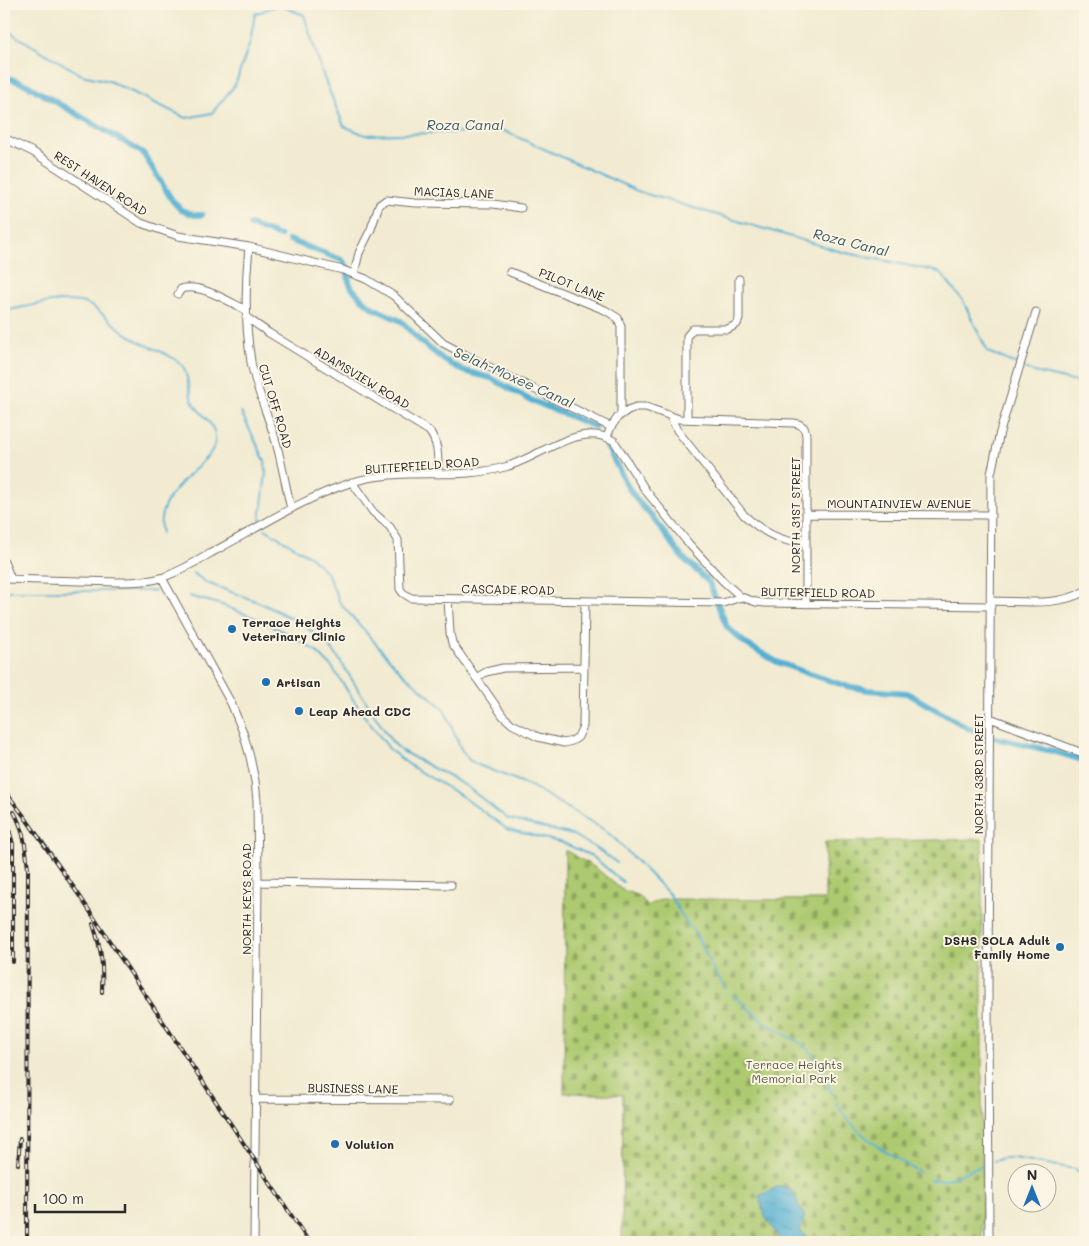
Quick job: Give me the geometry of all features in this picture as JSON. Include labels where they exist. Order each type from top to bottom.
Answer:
[{"type":"street","name":"REST HAVEN ROAD","points":[[4,138],[33,152],[141,223],[178,236],[249,247],[349,272],[366,279],[394,296],[444,343],[611,427]]},
{"type":"street","name":"MACIAS LANE","points":[[349,272],[372,229],[379,205],[386,200],[415,203],[493,204],[522,208]]},
{"type":"street","name":"CUT OFF ROAD","points":[[249,247],[246,313],[248,341],[254,378],[276,443],[291,510]]},
{"type":"street","name":"PILOT LANE","points":[[510,272],[605,310],[618,318],[621,327],[621,414]]},
{"type":"street","points":[[607,437],[615,420],[621,414],[636,408],[646,407],[671,418],[687,419],[687,336],[693,329],[728,329],[737,324],[739,319],[739,279]]},
{"type":"street","name":"ADAMSVIEW ROAD","points":[[178,294],[180,289],[192,286],[200,288],[246,313],[269,333],[429,431],[435,439],[437,446],[438,474]]},
{"type":"street","name":"NORTH 33RD STREET","points":[[990,1242],[988,987],[992,464],[1036,312]]},
{"type":"street","points":[[671,418],[677,430],[744,515],[755,525],[778,538],[788,542],[806,544]]},
{"type":"street","name":"NORTH 31ST STREET","points":[[687,419],[794,423],[804,427],[806,436],[806,604]]},
{"type":"street","name":"BUTTERFIELD ROAD","points":[[7,579],[136,582],[162,578],[291,510],[352,482],[383,476],[461,474],[492,470],[533,458],[576,436],[592,434],[607,437],[620,447],[646,491],[689,544],[723,581],[741,596],[756,602],[806,604],[991,604],[1061,601],[1074,598],[1085,591]]},
{"type":"street","name":"CASCADE ROAD","points":[[352,482],[373,512],[390,527],[398,540],[400,583],[403,593],[416,598],[722,603],[741,596]]},
{"type":"street","name":"MOUNTAINVIEW AVENUE","points":[[806,514],[991,515]]},
{"type":"street","points":[[4,562],[7,579]]},
{"type":"street","name":"NORTH KEYS ROAD","points":[[162,578],[230,703],[250,757],[257,801],[258,882],[254,1242]]},
{"type":"street","points":[[448,599],[452,643],[503,716],[524,731],[564,743],[572,741],[578,736],[583,726],[585,602]]},
{"type":"street","points":[[476,678],[486,672],[503,668],[584,666]]},
{"type":"street","points":[[990,718],[1085,754]]},
{"type":"street","points":[[258,882],[451,884]]},
{"type":"street","name":"BUSINESS LANE","points":[[256,1099],[450,1100]]},
{"type":"green space","name":"Terrace Heights Memorial Park","points":[[982,839],[982,1242],[622,1242],[623,1095],[564,1093],[565,850],[596,868],[621,889],[639,896],[648,905],[662,899],[825,900],[825,842]]},
{"type":"water","points":[[779,1186],[784,1186],[791,1190],[797,1199],[804,1216],[800,1231],[815,1242],[782,1242],[765,1217],[759,1196]]},
{"type":"waterway","name":"Roza Canal","points":[[4,29],[82,75],[109,81],[186,118],[212,113],[235,85],[250,42],[255,14],[279,5],[304,15],[324,78],[344,126],[365,135],[504,131],[640,192],[842,252],[940,272],[963,301],[988,352],[1018,365]]},
{"type":"waterway","name":"Selah-Moxee Canal","points":[[4,76],[27,85],[143,153],[172,200],[181,210],[194,215],[202,215]]},
{"type":"waterway","name":"Selah-Moxee Canal","points":[[250,225],[280,236]]},
{"type":"waterway","name":"Selah-Moxee Canal","points":[[289,240],[342,260],[347,267],[349,282],[352,288],[363,300],[373,308],[401,321],[420,341],[444,360],[464,371],[491,378],[528,399],[596,427]]},
{"type":"waterway","points":[[4,311],[49,302],[73,301],[84,303],[93,307],[143,344],[178,361],[185,369],[192,400],[212,426],[215,442],[210,454],[178,486],[166,503],[162,513],[162,533]]},
{"type":"waterway","name":"Roza Canal","points":[[1022,367],[1034,372],[1085,384]]},
{"type":"waterway","points":[[241,412],[265,461],[266,473],[260,521]]},
{"type":"waterway","name":"Selah-Moxee Canal","points":[[605,443],[637,500],[681,556],[709,582],[727,627],[746,644],[777,662],[807,673],[846,686],[867,690],[907,693],[968,728],[999,739],[1052,751],[1085,761]]},
{"type":"waterway","points":[[265,529],[311,557],[327,573],[340,603],[400,671],[444,709],[461,749],[469,760],[529,785],[603,829],[614,838],[670,895],[683,918],[697,936],[714,971],[726,988]]},
{"type":"waterway","points":[[193,573],[207,583],[261,603],[301,623],[325,642],[335,653],[390,739],[400,750],[466,786],[508,819],[573,835],[617,863]]},
{"type":"waterway","points":[[4,591],[155,591]]},
{"type":"waterway","points":[[189,596],[219,604],[258,619],[316,651],[332,667],[362,713],[391,751],[411,766],[463,797],[507,829],[563,843],[592,856],[623,882]]},
{"type":"waterway","points":[[733,995],[764,1022],[808,1048],[818,1062],[832,1093]]},
{"type":"waterway","points":[[836,1102],[862,1134],[884,1151],[920,1173]]},
{"type":"waterway","points":[[994,1161],[1003,1158],[1014,1158],[1075,1169],[1084,1175]]},
{"type":"waterway","points":[[930,1180],[945,1180],[984,1165]]},
{"type":"railway","points":[[4,790],[81,898],[309,1242]]},
{"type":"railway","points":[[4,811],[13,844],[13,962]]},
{"type":"railway","points":[[14,812],[22,833],[28,869],[27,1242]]},
{"type":"railway","points":[[93,924],[101,958],[102,992]]},
{"type":"railway","points":[[18,1164],[20,1139]]},
{"type":"place","name":"Terrace Heights Veterinary Clinic","points":[[232,629]]},
{"type":"place","name":"Artisan","points":[[266,682]]},
{"type":"place","name":"Leap Ahead CDC","points":[[299,711]]},
{"type":"place","name":"DSHS SOLA Adult Family Home","points":[[1060,947]]},
{"type":"place","name":"Volution","points":[[335,1144]]}]
